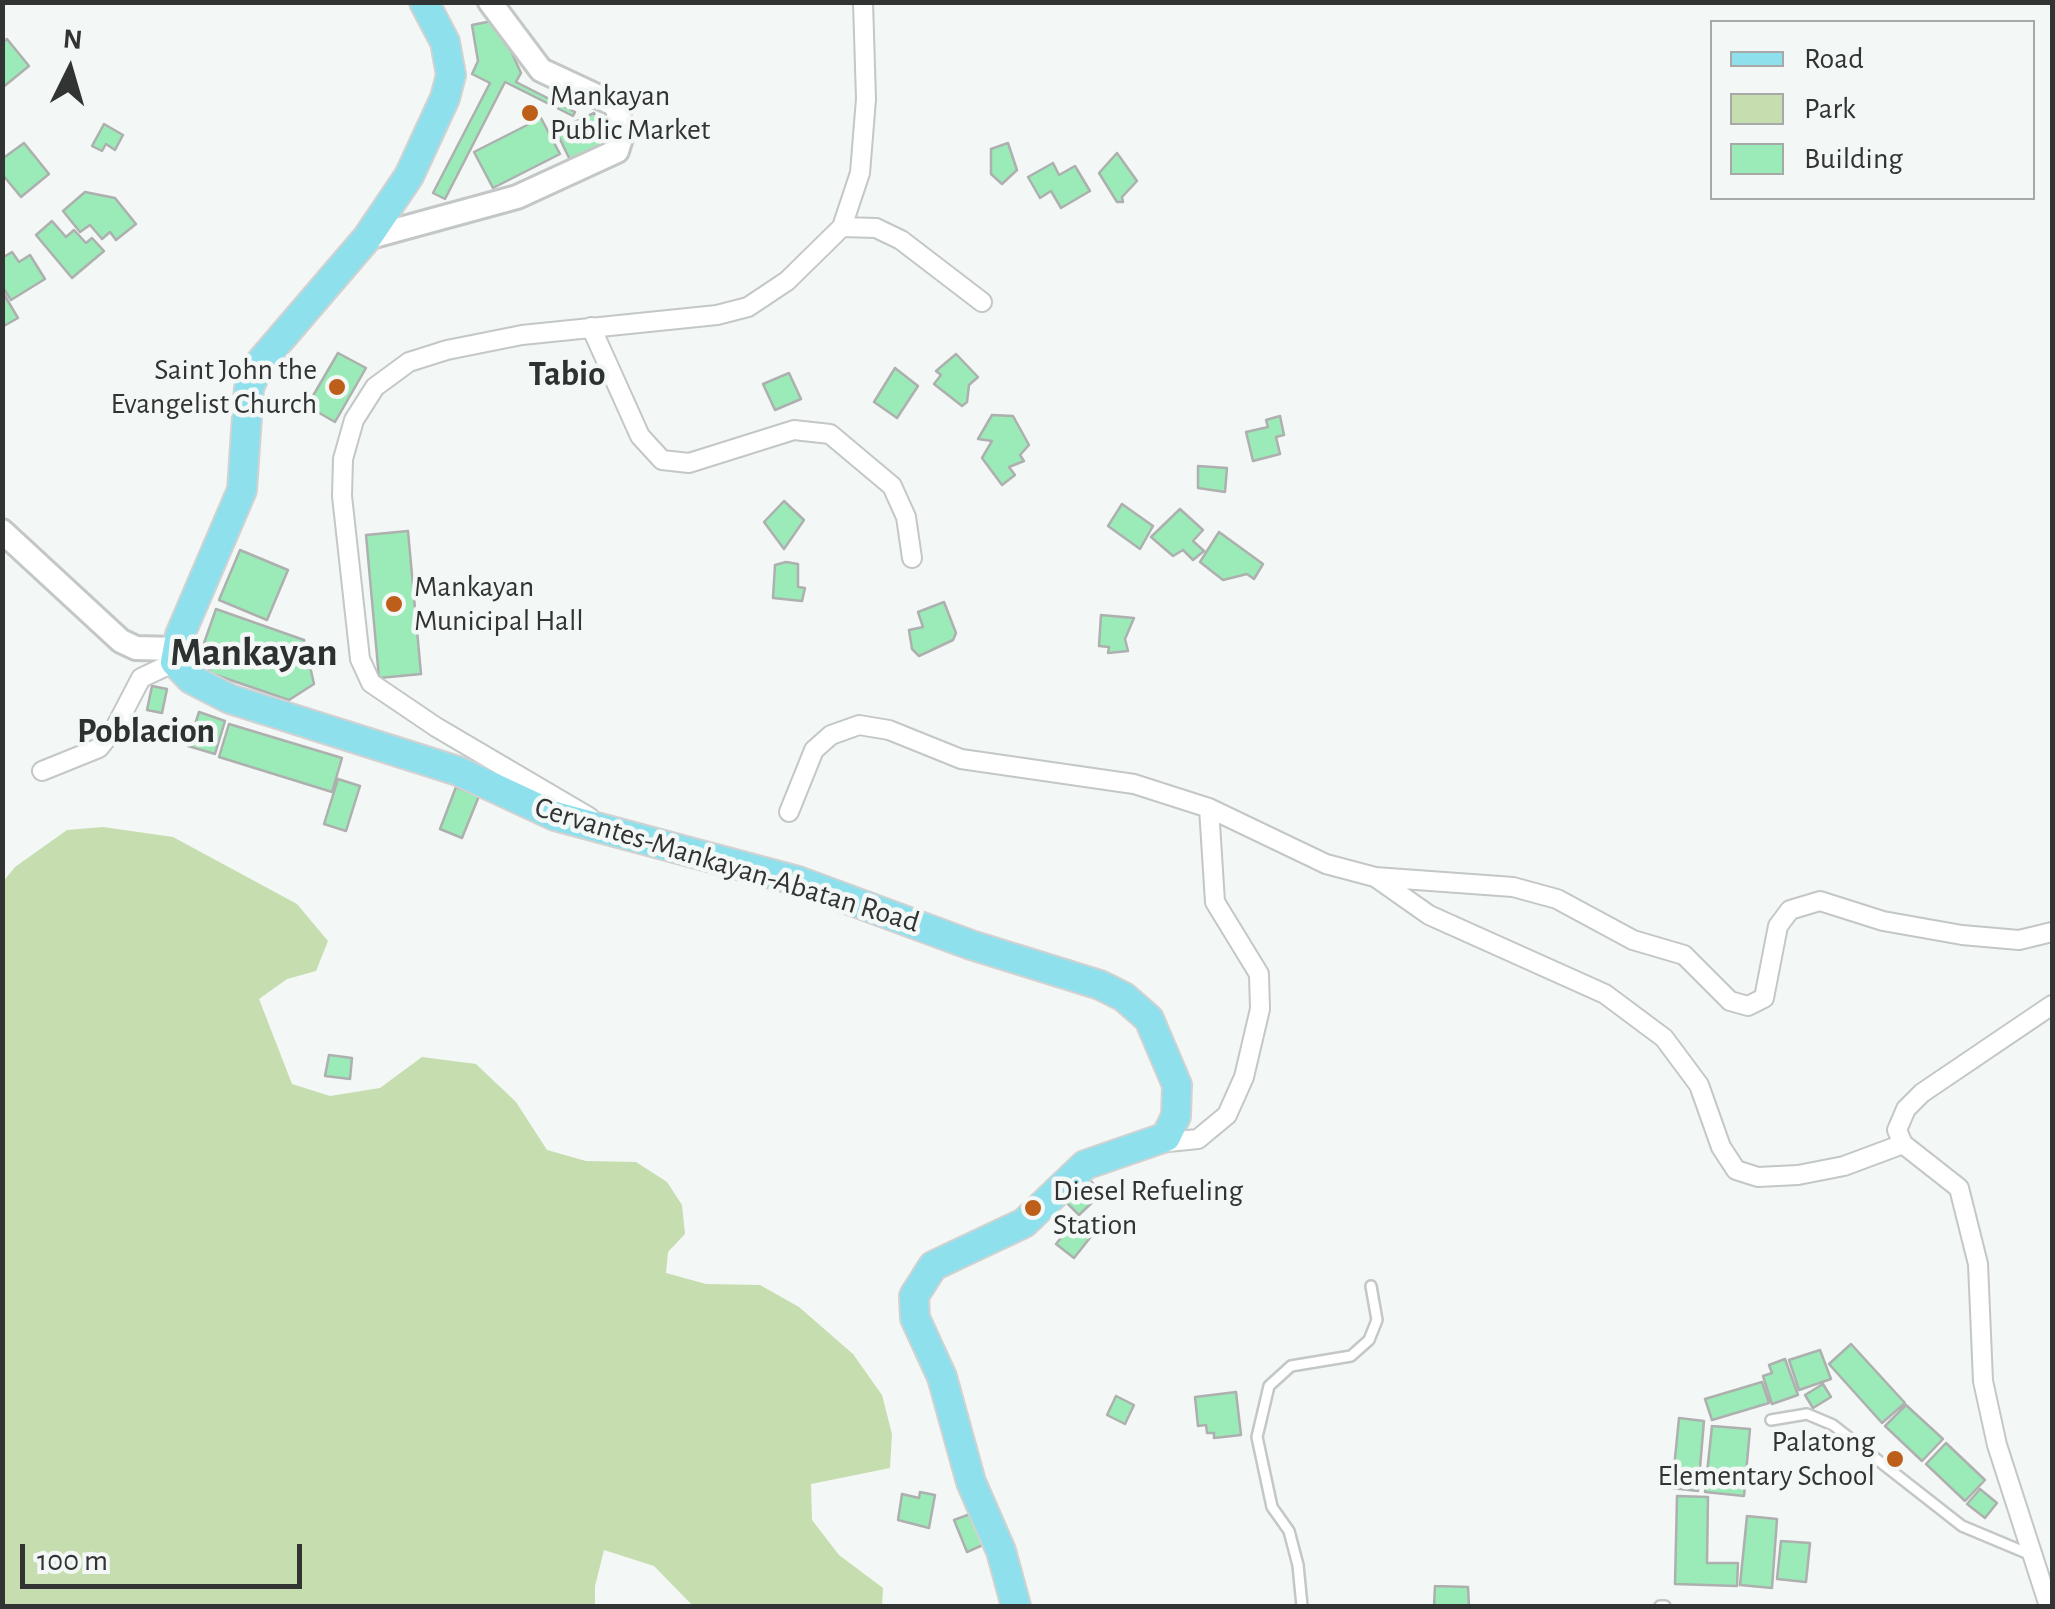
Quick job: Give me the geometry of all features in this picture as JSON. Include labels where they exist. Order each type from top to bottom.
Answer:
[{"type":"main road","points":[[176,656],[242,490],[249,388],[259,364],[367,238],[409,176],[451,76],[445,42],[424,2]]},
{"type":"main road","name":"Cervantes-Mankayan-Abatan Road","points":[[176,656],[190,679],[230,699],[458,770],[555,816],[798,881],[971,946],[1100,984],[1124,997],[1155,1029],[1177,1085],[1176,1116],[1166,1137],[1157,1142]]},
{"type":"main road","points":[[1016,1606],[1001,1552],[971,1482],[942,1377],[915,1318],[914,1296],[920,1280],[933,1266],[1024,1224],[1085,1165],[1157,1142]]},
{"type":"street","points":[[367,238],[517,197],[617,152],[623,132],[616,105],[602,94],[560,82],[541,70],[490,2]]},
{"type":"street","points":[[619,835],[436,728],[371,682],[360,659],[343,538],[344,460],[354,420],[374,387],[409,362],[447,350],[590,327],[717,315],[748,307],[788,281],[842,227],[860,174],[866,99],[862,2]]},
{"type":"street","points":[[842,227],[876,228],[902,240],[982,302]]},
{"type":"street","points":[[590,327],[640,436],[662,460],[689,463],[794,430],[830,434],[892,486],[906,517],[912,558]]},
{"type":"street","points":[[2,530],[121,641],[176,656]]},
{"type":"street","points":[[42,771],[99,748],[115,728],[140,678],[176,656]]},
{"type":"street","points":[[789,812],[814,750],[832,735],[859,725],[889,730],[962,759],[1134,784],[1209,808],[1326,864],[1375,877],[1469,880],[1557,899],[1633,940],[1684,955],[1730,1002],[1748,1006],[1764,998],[1778,926],[1790,910],[1820,901],[1883,921],[1962,935],[2019,940],[2052,932]]},
{"type":"street","points":[[1157,1142],[1198,1140],[1227,1115],[1244,1076],[1260,1009],[1259,974],[1215,902],[1209,808]]},
{"type":"street","points":[[1375,877],[1430,916],[1605,994],[1664,1038],[1699,1085],[1720,1147],[1736,1170],[1758,1176],[1798,1175],[1844,1166],[1903,1144]]},
{"type":"street","points":[[2049,1606],[1997,1446],[1983,1380],[1978,1264],[1960,1188],[1903,1144],[1898,1130],[1906,1108],[1922,1092],[2052,1005]]},
{"type":"lane","points":[[1302,1606],[1298,1565],[1289,1531],[1272,1507],[1257,1437],[1269,1386],[1291,1366],[1351,1356],[1369,1340],[1377,1320],[1371,1286]]},
{"type":"lane","points":[[1771,1420],[1807,1414],[1833,1426],[1962,1526],[2032,1555]]},
{"type":"green space","points":[[103,827],[173,837],[297,904],[328,941],[316,971],[287,979],[259,999],[292,1084],[330,1096],[380,1088],[422,1057],[476,1064],[516,1102],[547,1150],[586,1161],[636,1162],[667,1182],[682,1205],[685,1234],[668,1252],[666,1273],[706,1284],[760,1285],[799,1307],[853,1354],[882,1395],[892,1434],[890,1468],[811,1484],[812,1520],[839,1555],[883,1588],[882,1606],[693,1606],[654,1566],[604,1550],[595,1586],[595,1606],[3,1606],[3,882],[15,867],[67,830]]},
{"type":"building","points":[[497,20],[521,73],[516,82],[575,112],[573,116],[505,82],[445,199],[433,193],[490,83],[472,74],[478,61],[472,25]]},
{"type":"building","points":[[7,39],[29,66],[2,88],[2,43]]},
{"type":"building","points":[[594,113],[609,146],[572,164],[556,131]]},
{"type":"building","points":[[541,118],[560,154],[493,188],[474,152]]},
{"type":"building","points":[[104,124],[123,135],[115,150],[106,144],[102,151],[92,146]]},
{"type":"building","points":[[24,143],[49,174],[21,197],[2,174],[2,159]]},
{"type":"building","points":[[1008,143],[1017,170],[1002,184],[991,174],[991,149]]},
{"type":"building","points":[[1117,153],[1137,181],[1122,197],[1123,202],[1117,202],[1099,173]]},
{"type":"building","points":[[1053,163],[1059,175],[1075,166],[1090,191],[1061,208],[1051,191],[1040,198],[1028,177]]},
{"type":"building","points":[[85,192],[115,198],[136,224],[116,240],[110,232],[102,239],[90,225],[80,232],[63,211]]},
{"type":"building","points":[[52,221],[66,237],[74,230],[86,243],[92,238],[104,251],[72,278],[36,235]]},
{"type":"building","points":[[12,252],[19,262],[30,255],[45,279],[11,300],[2,286],[2,258]]},
{"type":"building","points":[[2,291],[18,318],[2,327]]},
{"type":"building","name":"Saint John the Evangelist Church","points":[[338,353],[366,368],[335,422],[307,406]]},
{"type":"building","points":[[956,354],[978,377],[969,385],[967,402],[962,406],[934,384],[941,375],[936,371]]},
{"type":"building","points":[[895,368],[918,386],[897,418],[874,402]]},
{"type":"building","points":[[789,373],[801,399],[775,410],[763,384]]},
{"type":"building","points":[[992,415],[1013,416],[1029,445],[1020,455],[1024,461],[1009,467],[1015,475],[1002,485],[982,458],[992,441],[978,439]]},
{"type":"building","points":[[1280,416],[1284,435],[1276,437],[1280,454],[1253,461],[1246,432],[1268,427],[1266,420]]},
{"type":"building","points":[[1198,466],[1227,468],[1225,492],[1198,488]]},
{"type":"building","points":[[784,501],[804,520],[784,549],[764,522]]},
{"type":"building","points":[[1122,504],[1153,526],[1140,549],[1108,526]]},
{"type":"building","points":[[1180,509],[1203,530],[1193,541],[1204,551],[1193,560],[1183,550],[1173,556],[1151,537]]},
{"type":"building","name":"Mankayan Municipal Hall","points":[[408,531],[421,674],[379,678],[366,535]]},
{"type":"building","points":[[1219,532],[1263,564],[1254,579],[1247,574],[1223,580],[1200,562]]},
{"type":"building","points":[[240,550],[288,570],[267,620],[219,600]]},
{"type":"building","points":[[798,564],[798,587],[805,588],[802,601],[773,598],[775,565]]},
{"type":"building","points":[[944,602],[956,633],[953,640],[919,656],[912,649],[909,630],[923,627],[918,612]]},
{"type":"building","points":[[216,609],[304,640],[314,684],[289,700],[210,673],[203,646]]},
{"type":"building","points":[[1101,615],[1134,618],[1125,639],[1128,651],[1108,653],[1109,647],[1099,646]]},
{"type":"building","points":[[152,686],[167,689],[162,713],[147,710]]},
{"type":"building","points":[[199,712],[225,721],[215,754],[188,746]]},
{"type":"building","points":[[229,724],[342,758],[332,792],[219,757]]},
{"type":"building","points":[[338,779],[360,786],[346,831],[324,824]]},
{"type":"building","points":[[456,787],[479,796],[462,838],[440,829]]},
{"type":"building","points":[[329,1055],[352,1058],[350,1079],[325,1076]]},
{"type":"building","points":[[1088,1178],[1102,1193],[1079,1215],[1064,1200]]},
{"type":"building","points":[[1076,1219],[1093,1234],[1074,1258],[1056,1244]]},
{"type":"building","points":[[1851,1344],[1905,1403],[1882,1423],[1829,1364]]},
{"type":"building","points":[[1820,1350],[1831,1379],[1799,1390],[1789,1360]]},
{"type":"building","points":[[1785,1359],[1798,1395],[1772,1404],[1763,1376],[1772,1373],[1769,1365]]},
{"type":"building","points":[[1762,1382],[1769,1403],[1712,1420],[1705,1399]]},
{"type":"building","points":[[1823,1384],[1831,1397],[1813,1408],[1805,1395]]},
{"type":"building","points":[[1236,1392],[1241,1435],[1214,1438],[1214,1433],[1207,1433],[1206,1425],[1198,1426],[1195,1397]]},
{"type":"building","points":[[1116,1396],[1134,1405],[1125,1424],[1107,1415]]},
{"type":"building","points":[[1906,1405],[1943,1439],[1922,1461],[1885,1426]]},
{"type":"building","points":[[1679,1418],[1704,1421],[1698,1491],[1672,1488]]},
{"type":"building","points":[[1712,1426],[1750,1429],[1744,1496],[1705,1492]]},
{"type":"building","points":[[1946,1443],[1985,1480],[1965,1501],[1926,1464]]},
{"type":"building","points":[[1980,1489],[1997,1503],[1985,1518],[1967,1504]]},
{"type":"building","points":[[920,1492],[935,1495],[929,1528],[898,1520],[902,1494],[919,1498]]},
{"type":"building","points":[[1677,1496],[1708,1497],[1707,1563],[1738,1563],[1737,1586],[1675,1584]]},
{"type":"building","points":[[973,1513],[985,1544],[967,1552],[954,1520]]},
{"type":"building","points":[[1747,1516],[1777,1519],[1772,1588],[1740,1585]]},
{"type":"building","points":[[1781,1541],[1810,1543],[1806,1582],[1777,1579]]},
{"type":"building","points":[[1435,1586],[1468,1587],[1469,1606],[1434,1606]]},
{"type":"place","name":"Mankayan Public Market","points":[[530,113]]},
{"type":"place","name":"Saint John the Evangelist Church","points":[[337,387]]},
{"type":"place","name":"Mankayan Municipal Hall","points":[[394,604]]},
{"type":"place","name":"Diesel Refueling Station","points":[[1033,1208]]},
{"type":"place","name":"Palatong Elementary School","points":[[1895,1459]]},
{"type":"district","name":"Tabio","points":[[567,374]]},
{"type":"district","name":"Mankayan","points":[[254,653]]},
{"type":"district","name":"Poblacion","points":[[146,731]]}]
